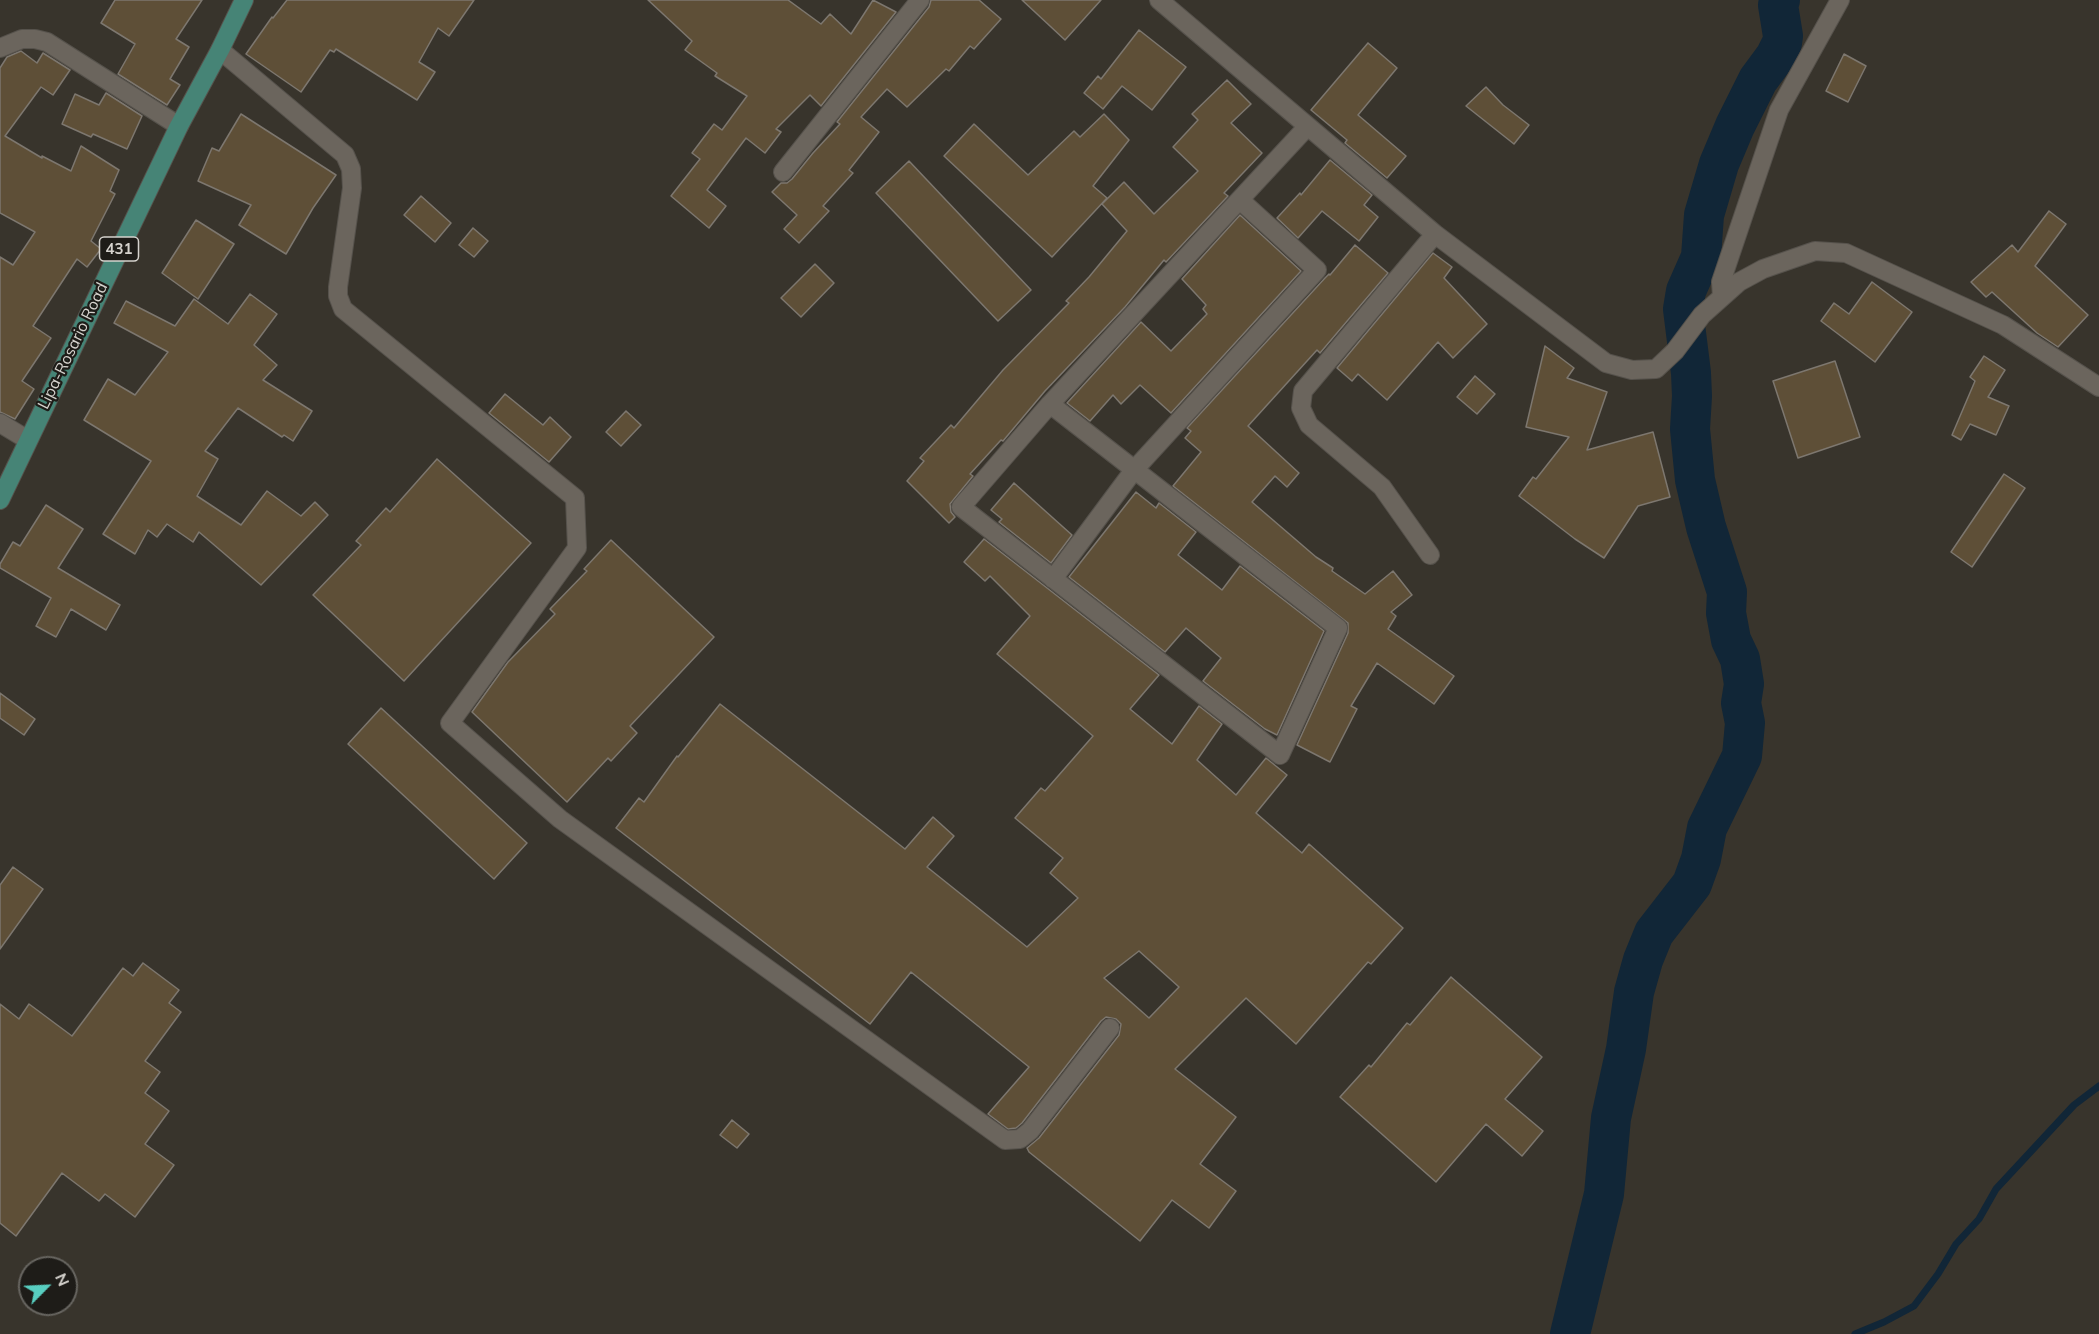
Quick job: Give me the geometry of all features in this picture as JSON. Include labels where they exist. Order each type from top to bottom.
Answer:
[{"type":"main road","name":"Lipa-Rosario Road","points":[[0,500],[178,126],[220,50],[243,0]]},
{"type":"street","points":[[1159,0],[1306,127],[1435,234],[1606,363],[1632,370],[1656,369],[1674,351],[1702,315],[1739,282],[1763,269],[1815,251],[1846,253],[2003,325],[2099,387]]},
{"type":"street","points":[[1722,296],[1721,282],[1779,111],[1840,0]]},
{"type":"street","points":[[783,172],[910,4]]},
{"type":"street","points":[[0,48],[21,39],[47,42],[178,126]]},
{"type":"street","points":[[220,50],[345,155],[351,169],[352,188],[338,287],[338,296],[343,309],[575,498],[577,548],[450,723],[560,819],[1005,1140],[1020,1139],[1030,1131],[1110,1028]]},
{"type":"street","points":[[1050,404],[1338,628],[1280,755],[961,507],[1050,404],[1306,127]]},
{"type":"street","points":[[1053,579],[1134,470],[1317,270],[1240,200]]},
{"type":"street","points":[[1430,555],[1382,487],[1309,425],[1301,408],[1303,391],[1435,234]]},
{"type":"street","points":[[0,423],[28,440]]},
{"type":"building","points":[[115,0],[202,0],[176,39],[189,47],[170,79],[180,85],[167,105],[118,74],[135,44],[101,23]]},
{"type":"building","points":[[287,0],[474,0],[449,36],[438,28],[419,62],[435,72],[417,100],[336,49],[334,52],[330,50],[301,92],[246,54]]},
{"type":"building","points":[[648,0],[788,0],[821,24],[830,14],[851,34],[873,0],[896,12],[821,106],[810,95],[776,129],[781,132],[765,153],[746,138],[707,190],[726,206],[709,228],[671,196],[700,159],[692,153],[714,124],[722,130],[747,96],[715,76],[717,73],[685,50],[692,41]]},
{"type":"building","points":[[931,0],[979,0],[1001,19],[974,49],[970,46],[949,71],[946,69],[907,107],[887,89],[861,117],[879,132],[849,170],[853,173],[823,206],[829,211],[799,243],[784,229],[797,215],[772,192],[781,183],[787,183],[792,179],[840,124],[837,122],[929,7]]},
{"type":"building","points":[[1022,0],[1101,0],[1065,40]]},
{"type":"building","points":[[1139,30],[1186,67],[1152,110],[1122,86],[1103,109],[1084,93],[1098,76],[1101,79]]},
{"type":"building","points":[[1368,43],[1397,68],[1358,115],[1406,156],[1387,178],[1345,143],[1347,140],[1311,110]]},
{"type":"building","points":[[21,51],[37,63],[43,53],[70,70],[53,95],[41,87],[5,136],[42,158],[42,156],[71,171],[81,146],[119,170],[110,191],[115,194],[91,241],[101,249],[87,267],[77,259],[33,326],[51,338],[22,381],[34,389],[15,419],[0,412],[0,257],[13,265],[35,232],[0,213],[0,68],[7,57]]},
{"type":"building","points":[[1844,54],[1866,66],[1848,102],[1826,91]]},
{"type":"building","points":[[1227,80],[1251,104],[1231,123],[1262,153],[1224,193],[1228,196],[1166,262],[1164,260],[1125,307],[970,474],[973,476],[950,504],[951,512],[955,517],[949,523],[907,481],[924,461],[920,458],[951,425],[954,428],[1003,370],[1069,303],[1066,301],[1127,231],[1102,204],[1124,182],[1154,214],[1198,171],[1173,147],[1198,120],[1192,114]]},
{"type":"building","points":[[1486,87],[1503,105],[1529,125],[1514,144],[1466,106]]},
{"type":"building","points":[[106,93],[142,116],[127,149],[62,124],[75,94],[99,105]]},
{"type":"building","points":[[241,114],[336,175],[286,254],[239,225],[251,205],[198,181],[212,148],[219,151]]},
{"type":"building","points":[[1104,114],[1129,140],[1093,186],[1107,198],[1052,257],[944,156],[974,124],[1028,175],[1074,131],[1080,137]]},
{"type":"building","points":[[1330,160],[1372,195],[1364,205],[1378,217],[1359,241],[1322,211],[1298,238],[1277,218],[1300,193],[1301,195]]},
{"type":"building","points":[[909,161],[1031,290],[998,321],[876,193]]},
{"type":"building","points":[[421,196],[451,223],[435,242],[404,215]]},
{"type":"building","points":[[2049,211],[2066,224],[2035,266],[2088,315],[2058,347],[2037,333],[1992,292],[1986,297],[1971,282],[2012,245],[2018,252]]},
{"type":"building","points":[[1240,215],[1301,271],[1171,413],[1140,385],[1121,404],[1113,395],[1090,421],[1067,403],[1141,322],[1171,351],[1207,314],[1203,309],[1206,305],[1182,279]]},
{"type":"building","points":[[196,220],[234,244],[198,299],[162,273]]},
{"type":"building","points":[[473,228],[488,241],[474,257],[459,245]]},
{"type":"building","points":[[1355,245],[1388,273],[1320,353],[1317,350],[1248,426],[1299,473],[1287,487],[1275,476],[1252,502],[1316,557],[1333,568],[1332,571],[1365,594],[1393,571],[1412,595],[1391,612],[1396,616],[1388,629],[1454,676],[1434,704],[1377,663],[1351,706],[1357,709],[1330,762],[1297,745],[1348,633],[1348,623],[1173,486],[1201,452],[1185,438],[1191,431],[1187,428],[1330,275]]},
{"type":"building","points":[[1433,253],[1452,267],[1444,278],[1487,324],[1453,358],[1438,342],[1387,400],[1358,374],[1352,381],[1337,368]]},
{"type":"building","points":[[815,264],[834,283],[801,317],[781,298]]},
{"type":"building","points":[[1872,282],[1912,312],[1875,362],[1821,321],[1834,303],[1849,314]]},
{"type":"building","points":[[250,294],[277,314],[254,345],[277,365],[263,380],[312,411],[293,441],[284,435],[282,437],[238,408],[205,451],[218,459],[197,496],[241,525],[267,491],[301,516],[315,502],[328,515],[261,585],[199,532],[193,542],[167,524],[157,537],[148,530],[135,554],[103,534],[151,461],[84,420],[108,379],[135,395],[168,352],[114,323],[126,301],[175,326],[194,299],[228,324]]},
{"type":"building","points":[[1545,346],[1574,368],[1567,378],[1607,392],[1587,450],[1653,432],[1670,497],[1638,506],[1604,558],[1519,496],[1533,477],[1536,479],[1569,437],[1526,427]]},
{"type":"building","points":[[1984,356],[2005,370],[1988,397],[2009,406],[1996,435],[1970,424],[1961,440],[1952,435],[1975,381],[1970,377]]},
{"type":"building","points":[[1835,361],[1860,437],[1798,458],[1773,381]]},
{"type":"building","points":[[1475,376],[1495,394],[1477,414],[1457,397]]},
{"type":"building","points":[[505,394],[543,425],[550,417],[571,437],[549,462],[489,413]]},
{"type":"building","points":[[626,411],[641,425],[621,446],[606,432]]},
{"type":"building","points":[[437,459],[531,543],[404,681],[313,595],[361,545],[356,541],[386,508],[390,512]]},
{"type":"building","points":[[2004,474],[2025,488],[1972,567],[1951,552]]},
{"type":"building","points":[[1014,483],[1072,535],[1051,563],[999,522],[1002,519],[991,510]]},
{"type":"building","points":[[1136,492],[1156,508],[1159,503],[1196,532],[1178,555],[1222,590],[1240,566],[1324,631],[1277,735],[1265,729],[1203,681],[1221,658],[1186,628],[1165,652],[1069,577]]},
{"type":"building","points":[[46,505],[83,529],[58,568],[120,605],[106,630],[71,609],[56,637],[36,626],[51,598],[0,568],[13,542],[20,546]]},
{"type":"building","points":[[984,539],[1159,675],[1130,709],[1172,744],[1199,706],[1222,724],[1197,760],[1236,795],[1266,758],[1287,775],[1256,813],[1302,853],[1309,844],[1403,928],[1371,964],[1368,962],[1296,1044],[1246,998],[1175,1069],[1236,1117],[1200,1164],[1236,1191],[1209,1228],[1172,1200],[1140,1241],[1029,1152],[1027,1148],[1039,1138],[1119,1035],[1121,1024],[1116,1019],[1106,1017],[1101,1021],[1022,1123],[1016,1128],[1008,1129],[988,1114],[1029,1067],[911,972],[870,1024],[616,828],[639,798],[644,802],[677,756],[720,704],[905,849],[933,817],[954,836],[927,867],[1027,947],[1078,898],[1050,873],[1063,858],[1015,818],[1041,788],[1045,791],[1093,736],[997,654],[1030,616],[990,576],[985,581],[964,562]],"holes":[[[1139,951],[1179,987],[1149,1018],[1104,978]]]},
{"type":"building","points":[[611,540],[714,637],[630,726],[637,733],[611,761],[608,758],[567,802],[472,712],[508,662],[555,614],[550,609],[587,571],[584,569]]},
{"type":"building","points":[[0,693],[35,719],[24,735],[0,718]]},
{"type":"building","points":[[381,708],[527,843],[494,879],[348,744]]},
{"type":"building","points":[[13,867],[43,889],[0,949],[0,885]]},
{"type":"building","points":[[143,963],[179,990],[169,1003],[181,1012],[145,1061],[160,1072],[145,1093],[169,1111],[145,1144],[174,1165],[135,1217],[105,1194],[99,1201],[62,1173],[16,1236],[0,1223],[0,1004],[19,1019],[29,1004],[72,1036],[123,968],[133,976]]},
{"type":"building","points":[[1451,977],[1542,1057],[1505,1099],[1543,1131],[1522,1156],[1486,1124],[1436,1182],[1340,1097],[1369,1065],[1371,1067],[1407,1023],[1410,1025]]},
{"type":"building","points":[[732,1120],[749,1134],[737,1148],[720,1135]]},
{"type":"waterway","points":[[1570,1334],[1604,1194],[1611,1118],[1626,1049],[1634,992],[1643,960],[1654,933],[1692,884],[1701,859],[1707,828],[1742,756],[1745,723],[1741,703],[1744,684],[1740,659],[1731,640],[1726,613],[1727,592],[1706,527],[1695,480],[1690,429],[1691,373],[1683,309],[1686,291],[1701,257],[1704,215],[1719,164],[1758,80],[1782,43],[1778,5],[1780,0]]},
{"type":"waterway","points":[[1855,1334],[1914,1306],[1938,1274],[1956,1244],[1979,1219],[1996,1189],[2074,1105],[2099,1086]]}]
